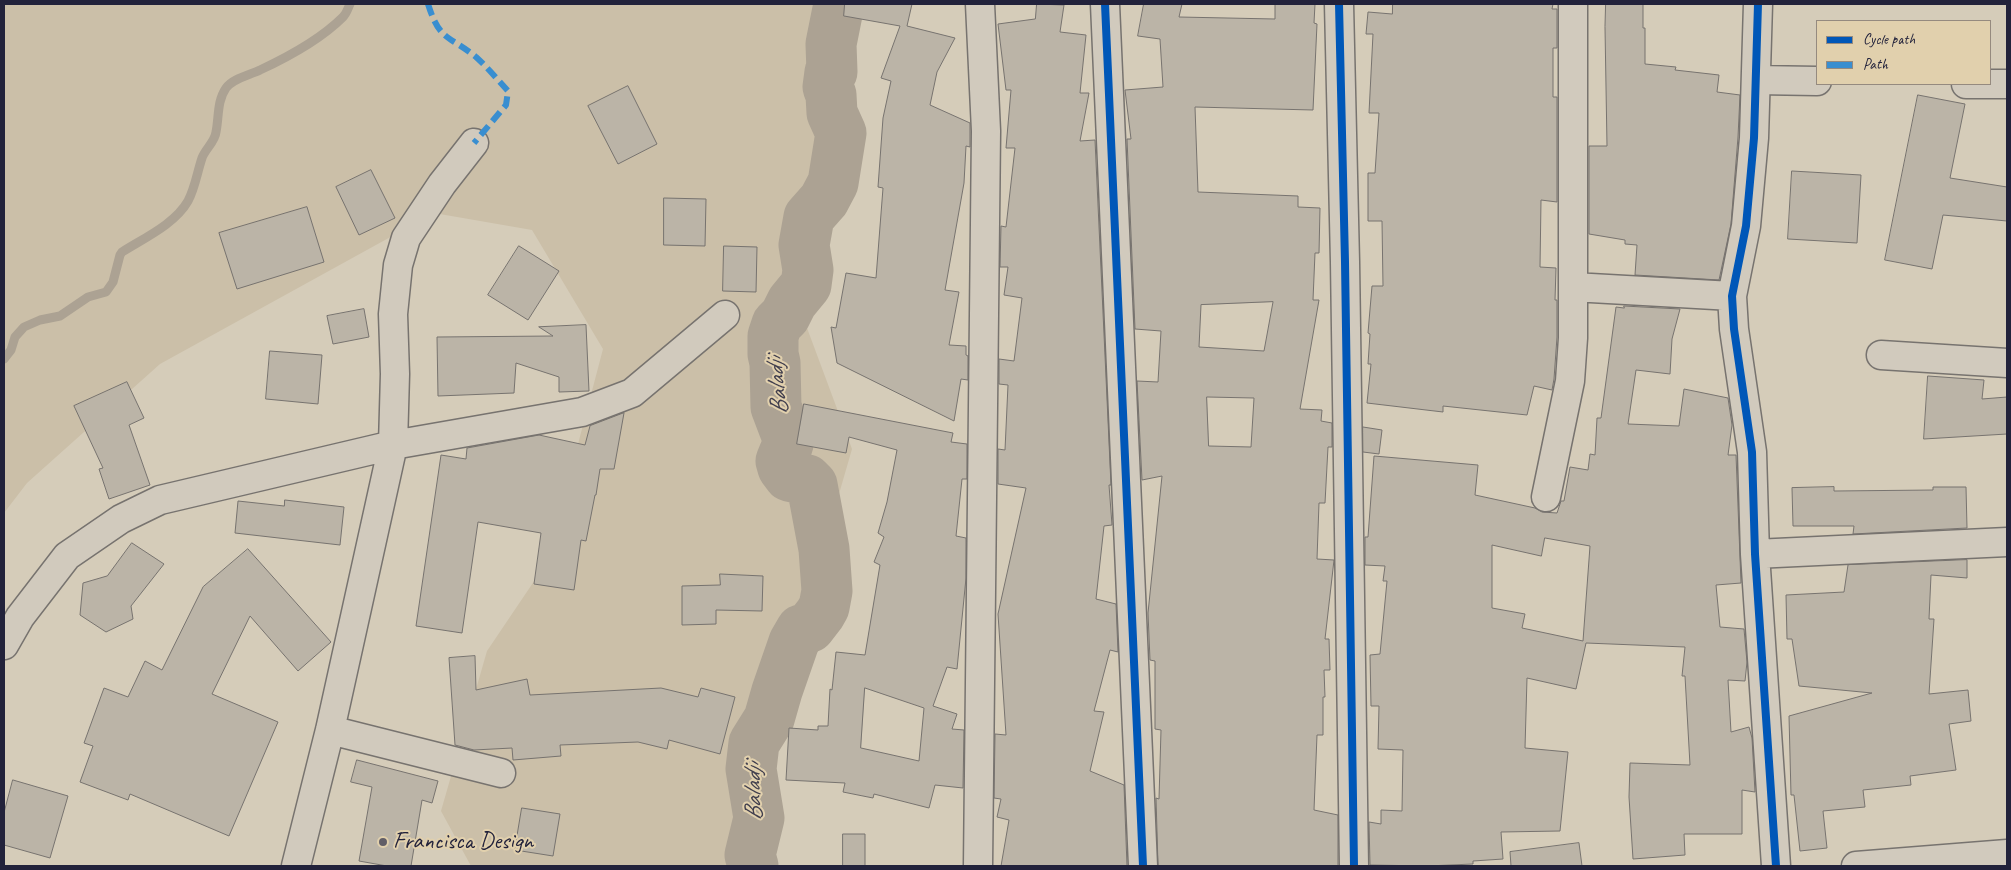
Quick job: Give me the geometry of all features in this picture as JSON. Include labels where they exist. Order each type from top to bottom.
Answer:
[{"type":"street","points":[[978,866],[986,131],[980,4]]},
{"type":"street","points":[[1105,4],[1143,866]]},
{"type":"street","points":[[1339,4],[1345,262],[1354,866]]},
{"type":"street","points":[[1546,496],[1570,381],[1573,338],[1573,4]]},
{"type":"street","points":[[1758,4],[1754,138],[1746,226],[1732,296],[1734,329],[1752,452],[1754,554],[1776,866]]},
{"type":"street","points":[[1756,80],[1816,81]]},
{"type":"street","points":[[1991,84],[2007,84]]},
{"type":"street","points":[[296,866],[330,730],[393,445],[395,374],[393,314],[398,265],[406,238],[442,184],[474,143]]},
{"type":"street","points":[[1573,287],[1732,296]]},
{"type":"street","points":[[4,645],[20,617],[66,556],[121,518],[160,500],[393,445],[582,412],[632,393],[724,316]]},
{"type":"street","points":[[1881,355],[2007,363]]},
{"type":"street","points":[[1754,554],[2007,542]]},
{"type":"street","points":[[330,730],[501,773]]},
{"type":"street","points":[[1856,866],[1960,862],[2007,854]]},
{"type":"shaded area","name":"Baladji","points":[[4,4],[850,4],[846,100],[849,193],[829,219],[794,293],[852,449],[806,608],[756,843],[757,866],[471,866],[441,811],[487,651],[547,562],[603,349],[532,230],[434,213],[160,364],[27,483],[4,513]]},
{"type":"building","points":[[845,4],[912,4],[907,26],[955,38],[937,72],[930,105],[970,123],[970,147],[966,146],[964,183],[945,290],[959,292],[949,345],[966,346],[966,355],[968,356],[968,380],[961,379],[954,421],[837,363],[831,327],[836,328],[846,273],[876,278],[883,188],[878,187],[883,118],[891,81],[881,78],[900,26],[844,16]]},
{"type":"building","points":[[1037,4],[1064,5],[1060,32],[1086,35],[1080,93],[1089,93],[1080,141],[1095,140],[1112,525],[1104,526],[1096,599],[1116,604],[1118,652],[1110,650],[1094,711],[1104,712],[1090,771],[1124,785],[1127,866],[1001,866],[1009,820],[997,817],[1001,799],[994,798],[995,734],[1006,735],[998,614],[1026,488],[998,484],[998,449],[1005,450],[1008,385],[999,384],[999,359],[1014,361],[1022,298],[1004,295],[1008,267],[1000,267],[1001,226],[1006,227],[1015,148],[1006,148],[1011,90],[1006,90],[998,24],[1035,19]]},
{"type":"building","points":[[1144,4],[1182,4],[1179,17],[1275,19],[1275,4],[1315,4],[1314,23],[1317,24],[1313,110],[1195,107],[1198,192],[1298,196],[1298,207],[1320,208],[1319,253],[1315,253],[1313,300],[1319,300],[1300,409],[1322,410],[1321,421],[1332,423],[1332,447],[1328,447],[1325,503],[1319,503],[1317,559],[1334,560],[1325,639],[1329,639],[1330,670],[1324,670],[1323,735],[1317,735],[1314,810],[1338,815],[1338,866],[1158,866],[1156,798],[1159,799],[1161,730],[1155,729],[1155,661],[1150,660],[1148,613],[1162,476],[1142,480],[1137,381],[1158,382],[1161,331],[1135,329],[1127,139],[1131,139],[1125,90],[1163,87],[1160,39],[1138,36]],"holes":[[[1273,302],[1264,351],[1199,347],[1201,305]],[[1207,397],[1254,398],[1251,447],[1209,446]]]},
{"type":"building","points":[[1393,4],[1553,4],[1552,9],[1557,9],[1557,48],[1553,48],[1553,97],[1557,97],[1557,202],[1541,200],[1540,267],[1556,268],[1557,337],[1554,379],[1552,390],[1534,386],[1527,415],[1443,406],[1443,412],[1367,403],[1371,364],[1368,364],[1370,334],[1368,333],[1372,286],[1383,286],[1382,221],[1368,221],[1368,173],[1375,173],[1379,113],[1369,113],[1373,34],[1366,34],[1368,12],[1392,14]]},
{"type":"building","points":[[1606,4],[1643,4],[1645,64],[1676,67],[1675,70],[1719,75],[1717,92],[1740,95],[1731,224],[1719,280],[1635,275],[1637,245],[1625,244],[1625,240],[1589,234],[1589,146],[1607,146]]},
{"type":"building","points":[[628,86],[657,144],[618,164],[588,106]]},
{"type":"building","points":[[1918,95],[1965,104],[1950,178],[2007,187],[2007,221],[1943,215],[1932,269],[1885,260]]},
{"type":"building","points":[[371,170],[395,218],[359,235],[336,187]]},
{"type":"building","points":[[1792,171],[1861,175],[1857,243],[1788,239]]},
{"type":"building","points":[[664,198],[706,199],[705,246],[664,245]]},
{"type":"building","points":[[307,207],[324,262],[237,289],[219,233]]},
{"type":"building","points":[[519,246],[559,271],[528,320],[488,295]]},
{"type":"building","points":[[724,246],[757,247],[756,292],[723,291]]},
{"type":"building","points":[[1624,306],[1680,309],[1672,339],[1670,374],[1636,370],[1628,424],[1679,426],[1684,389],[1728,398],[1732,425],[1728,455],[1736,455],[1741,583],[1716,585],[1720,627],[1744,629],[1747,662],[1745,681],[1728,680],[1731,732],[1749,727],[1752,738],[1755,792],[1742,790],[1742,834],[1684,834],[1685,855],[1633,859],[1629,797],[1630,763],[1690,765],[1685,676],[1682,676],[1685,647],[1586,643],[1576,689],[1527,678],[1525,748],[1568,752],[1560,831],[1501,832],[1503,859],[1473,861],[1473,864],[1427,866],[1370,865],[1369,822],[1381,824],[1381,810],[1402,811],[1403,750],[1378,749],[1379,706],[1371,706],[1370,655],[1380,654],[1387,581],[1383,581],[1385,566],[1365,565],[1365,537],[1368,537],[1374,456],[1478,465],[1475,495],[1535,508],[1542,512],[1557,513],[1561,501],[1564,501],[1570,467],[1588,470],[1590,454],[1595,455],[1597,418],[1601,418],[1616,307],[1624,308]],"holes":[[[1545,538],[1590,546],[1583,641],[1522,628],[1525,614],[1492,608],[1492,545],[1541,556]]]},
{"type":"building","points":[[364,309],[369,337],[333,344],[327,316]]},
{"type":"building","points":[[586,325],[589,391],[559,392],[559,377],[516,363],[514,393],[438,396],[437,337],[553,336],[539,327]]},
{"type":"building","points":[[270,351],[322,355],[318,404],[266,399]]},
{"type":"building","points":[[1928,376],[1984,380],[1982,399],[2007,397],[2007,434],[1924,439]]},
{"type":"building","points":[[127,382],[144,418],[129,425],[150,485],[109,499],[99,469],[103,468],[74,406]]},
{"type":"building","points":[[804,404],[953,433],[951,442],[967,444],[967,479],[962,479],[956,536],[966,538],[966,578],[957,669],[947,667],[933,706],[957,714],[952,729],[964,730],[963,788],[935,785],[929,808],[874,794],[873,798],[843,792],[845,783],[786,780],[789,728],[818,730],[818,726],[828,726],[830,689],[832,690],[836,652],[865,655],[880,565],[874,562],[884,537],[878,533],[887,502],[897,450],[849,437],[846,453],[797,444]],"holes":[[[865,688],[924,708],[919,761],[861,748]]]},
{"type":"building","points":[[624,413],[614,469],[600,469],[586,541],[581,540],[574,590],[534,584],[541,533],[478,522],[462,633],[416,626],[441,455],[466,459],[467,448],[539,435],[585,445],[590,426]]},
{"type":"building","points":[[1363,427],[1382,430],[1379,454],[1363,452]]},
{"type":"building","points":[[1834,487],[1834,491],[1933,490],[1933,487],[1966,487],[1967,528],[1853,534],[1854,526],[1793,526],[1792,488]]},
{"type":"building","points":[[285,500],[344,507],[340,545],[235,533],[238,501],[284,506]]},
{"type":"building","points":[[132,543],[164,564],[131,606],[133,619],[106,632],[80,615],[83,583],[107,576]]},
{"type":"building","points":[[248,549],[331,642],[298,671],[250,616],[212,694],[278,722],[229,836],[130,794],[128,800],[80,782],[93,746],[84,743],[104,688],[128,697],[145,661],[162,670],[203,587]]},
{"type":"building","points":[[1967,560],[1967,578],[1931,575],[1929,619],[1934,619],[1929,694],[1968,690],[1971,721],[1949,724],[1956,770],[1910,776],[1911,785],[1863,790],[1865,807],[1823,811],[1827,848],[1800,851],[1794,795],[1791,795],[1789,716],[1872,693],[1799,686],[1792,639],[1787,639],[1786,595],[1844,592],[1848,565]]},
{"type":"building","points":[[720,574],[763,576],[762,611],[716,610],[716,624],[682,625],[682,586],[720,585]]},
{"type":"building","points":[[475,656],[476,690],[527,679],[530,695],[661,688],[698,697],[701,688],[735,697],[720,754],[669,740],[667,749],[638,742],[560,745],[561,756],[513,760],[512,748],[474,750],[455,745],[449,658]]},
{"type":"building","points":[[357,760],[438,781],[432,803],[422,800],[411,866],[387,866],[359,861],[372,787],[351,782]]},
{"type":"building","points":[[13,780],[68,796],[50,858],[4,845],[4,813]]},
{"type":"building","points":[[522,808],[560,814],[553,856],[515,850]]},
{"type":"building","points":[[843,834],[865,834],[865,866],[843,866]]},
{"type":"building","points":[[1579,843],[1582,866],[1511,866],[1510,852]]},
{"type":"waterway","points":[[4,359],[11,350],[15,337],[24,327],[40,320],[60,316],[88,297],[106,292],[113,282],[122,252],[167,224],[182,209],[192,191],[203,155],[215,136],[221,98],[226,88],[237,79],[260,70],[304,47],[343,17],[350,4]]},
{"type":"waterway","name":"Baladji","points":[[753,866],[750,855],[759,818],[751,769],[754,743],[769,719],[794,642],[801,630],[810,627],[820,614],[824,607],[827,591],[824,549],[812,485],[807,480],[789,476],[783,468],[781,461],[788,444],[787,436],[776,407],[773,336],[777,324],[785,316],[792,302],[806,285],[808,270],[804,245],[809,217],[824,200],[833,183],[841,133],[832,113],[831,95],[828,87],[830,72],[832,72],[831,44],[839,4]]},
{"type":"marked path","points":[[428,4],[441,32],[476,57],[508,91],[506,105],[474,143]]},
{"type":"cycle path","points":[[1105,4],[1143,866]]},
{"type":"cycle path","points":[[1339,4],[1345,262],[1354,866]]},
{"type":"cycle path","points":[[1758,4],[1754,138],[1746,226],[1732,296],[1734,329],[1752,452],[1755,554],[1776,866]]},
{"type":"place","name":"Francisca Design","points":[[383,842]]}]
